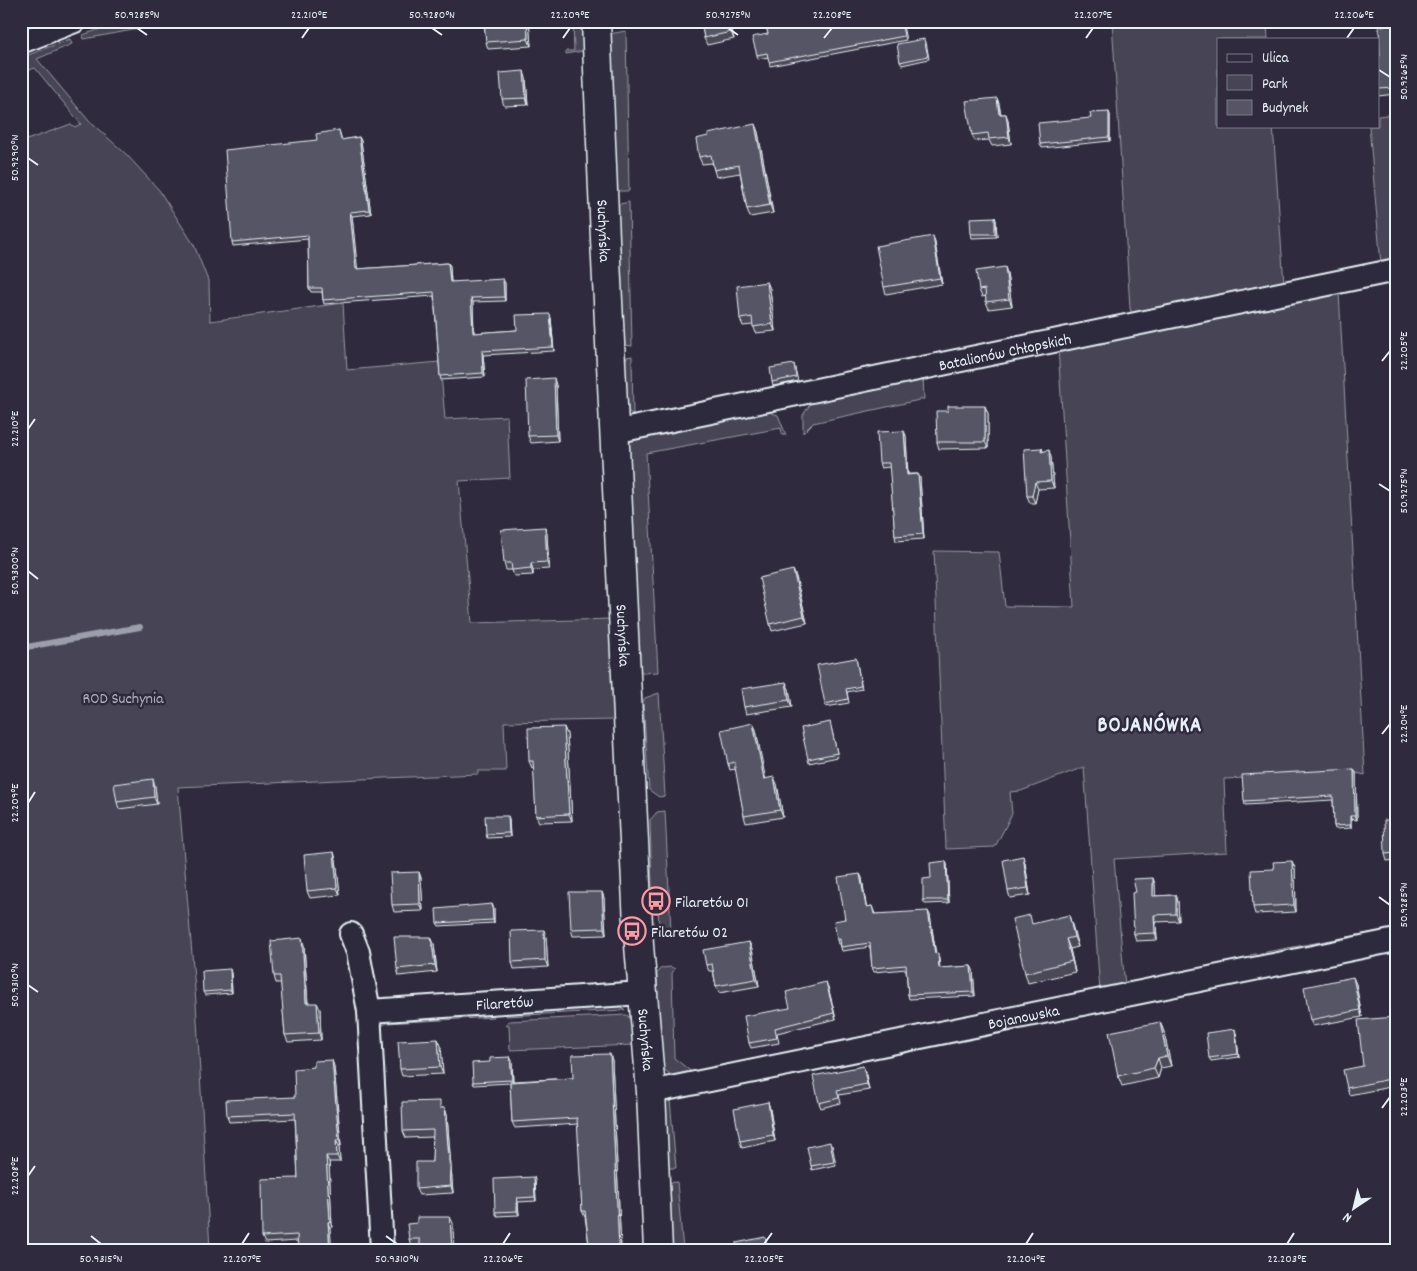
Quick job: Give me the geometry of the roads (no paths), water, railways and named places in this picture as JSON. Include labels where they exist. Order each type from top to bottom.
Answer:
[{"type":"street","points":[[21,42],[75,21]]},
{"type":"street","name":"Suchyńska","points":[[596,21],[642,993],[651,1092],[658,1250]]},
{"type":"street","name":"Batalionów Chłopskich","points":[[614,432],[1396,270]]},
{"type":"street","points":[[351,934],[358,952],[369,1011],[382,1250]]},
{"type":"street","name":"Bojanowska","points":[[651,1092],[1396,940]]},
{"type":"street","name":"Filaretów","points":[[369,1011],[642,993]]},
{"type":"waterway","points":[[21,648],[140,627]]},
{"type":"place","name":"Filaretów 01","points":[[656,901]]},
{"type":"place","name":"Filaretów 02","points":[[632,931]]},
{"type":"district","name":"BOJANÓWKA","points":[[1150,724]]},
{"type":"park label","name":"ROD Suchynia","points":[[123,697]]}]
